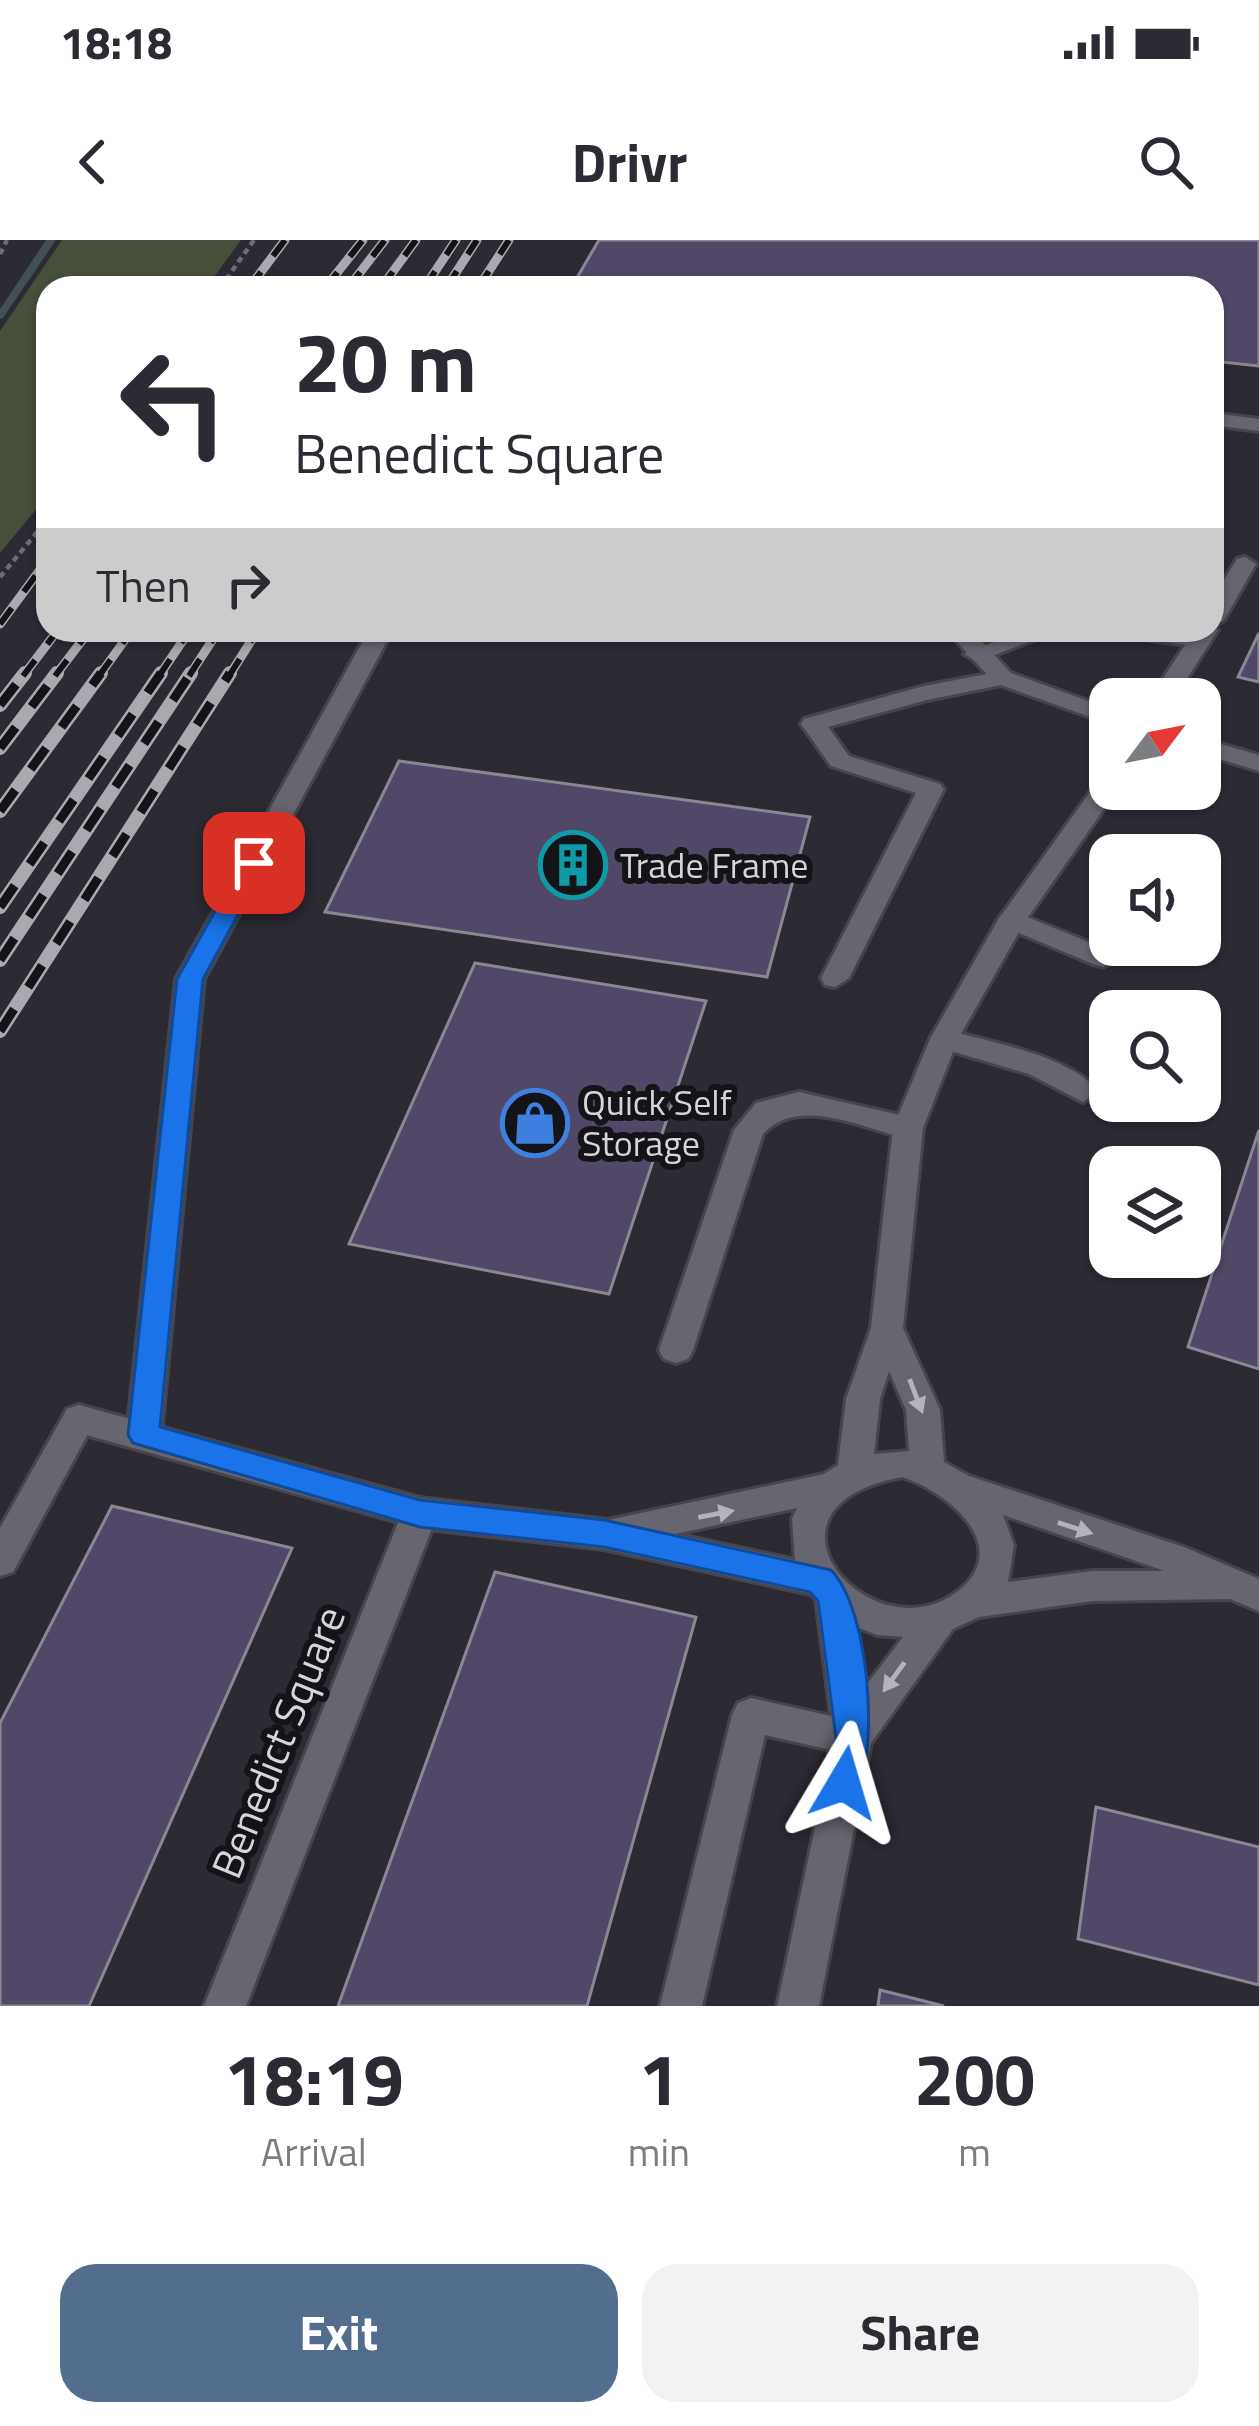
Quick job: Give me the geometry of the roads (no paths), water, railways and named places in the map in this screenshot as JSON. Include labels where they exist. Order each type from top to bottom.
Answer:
[{"type":"street","points":[[1224,420],[1259,424]]},
{"type":"street","points":[[1224,584],[1245,564]]},
{"type":"street","points":[[144,1435],[190,979],[374,642]]},
{"type":"street","points":[[967,642],[1003,678],[1089,709]]},
{"type":"street","points":[[976,654],[1012,642]]},
{"type":"street","points":[[1175,678],[1198,642]]},
{"type":"street","points":[[835,978],[931,789],[840,761],[813,724],[924,693],[1003,678]]},
{"type":"street","points":[[1221,751],[1259,763]]},
{"type":"street","points":[[1090,810],[1012,920],[944,1039],[908,1128],[887,1328],[840,1479],[811,1510],[805,1535],[808,1558],[827,1587],[857,1611],[884,1620],[1092,1586],[1250,1590]]},
{"type":"street","points":[[1012,920],[1089,952]]},
{"type":"street","points":[[944,1039],[1039,1066],[1083,1093]]},
{"type":"street","points":[[676,1351],[749,1130],[767,1110],[799,1102],[908,1128]]},
{"type":"street","points":[[887,1328],[923,1410],[927,1467]]},
{"type":"street","points":[[0,1562],[79,1419],[420,1513],[604,1534],[827,1587]]},
{"type":"street","points":[[604,1534],[840,1479],[878,1464],[927,1467],[965,1488],[1250,1590]]},
{"type":"street","points":[[798,2006],[854,1738],[892,1678],[989,1581],[998,1557],[995,1532],[984,1508],[965,1488]]},
{"type":"street","name":"Benedict Square","points":[[225,2006],[420,1513]]},
{"type":"street","points":[[827,1587],[854,1738]]},
{"type":"street","points":[[681,2006],[751,1715],[854,1738]]},
{"type":"waterway","points":[[0,316],[51,240]]},
{"type":"railway","points":[[258,276],[285,240]]},
{"type":"railway","points":[[334,276],[363,240]]},
{"type":"railway","points":[[357,276],[385,240]]},
{"type":"railway","points":[[390,276],[416,240]]},
{"type":"railway","points":[[432,276],[456,240]]},
{"type":"railway","points":[[454,276],[477,240]]},
{"type":"railway","points":[[486,276],[509,240]]},
{"type":"railway","points":[[0,624],[36,575]]},
{"type":"railway","points":[[23,676],[49,642]]},
{"type":"railway","points":[[55,676],[81,642]]},
{"type":"railway","points":[[99,676],[123,642]]},
{"type":"railway","points":[[159,676],[182,642]]},
{"type":"railway","points":[[189,676],[211,642]]},
{"type":"railway","points":[[229,676],[250,642]]},
{"type":"railway","points":[[0,705],[25,673]]},
{"type":"railway","points":[[0,748],[57,673]]},
{"type":"railway","points":[[0,811],[101,673]]},
{"type":"railway","points":[[0,907],[161,673]]},
{"type":"railway","points":[[0,960],[191,673]]},
{"type":"railway","points":[[0,1031],[230,673]]},
{"type":"place","name":"Trade Frame","points":[[573,865]]},
{"type":"place","name":"Quick Self Storage","points":[[535,1123]]}]
